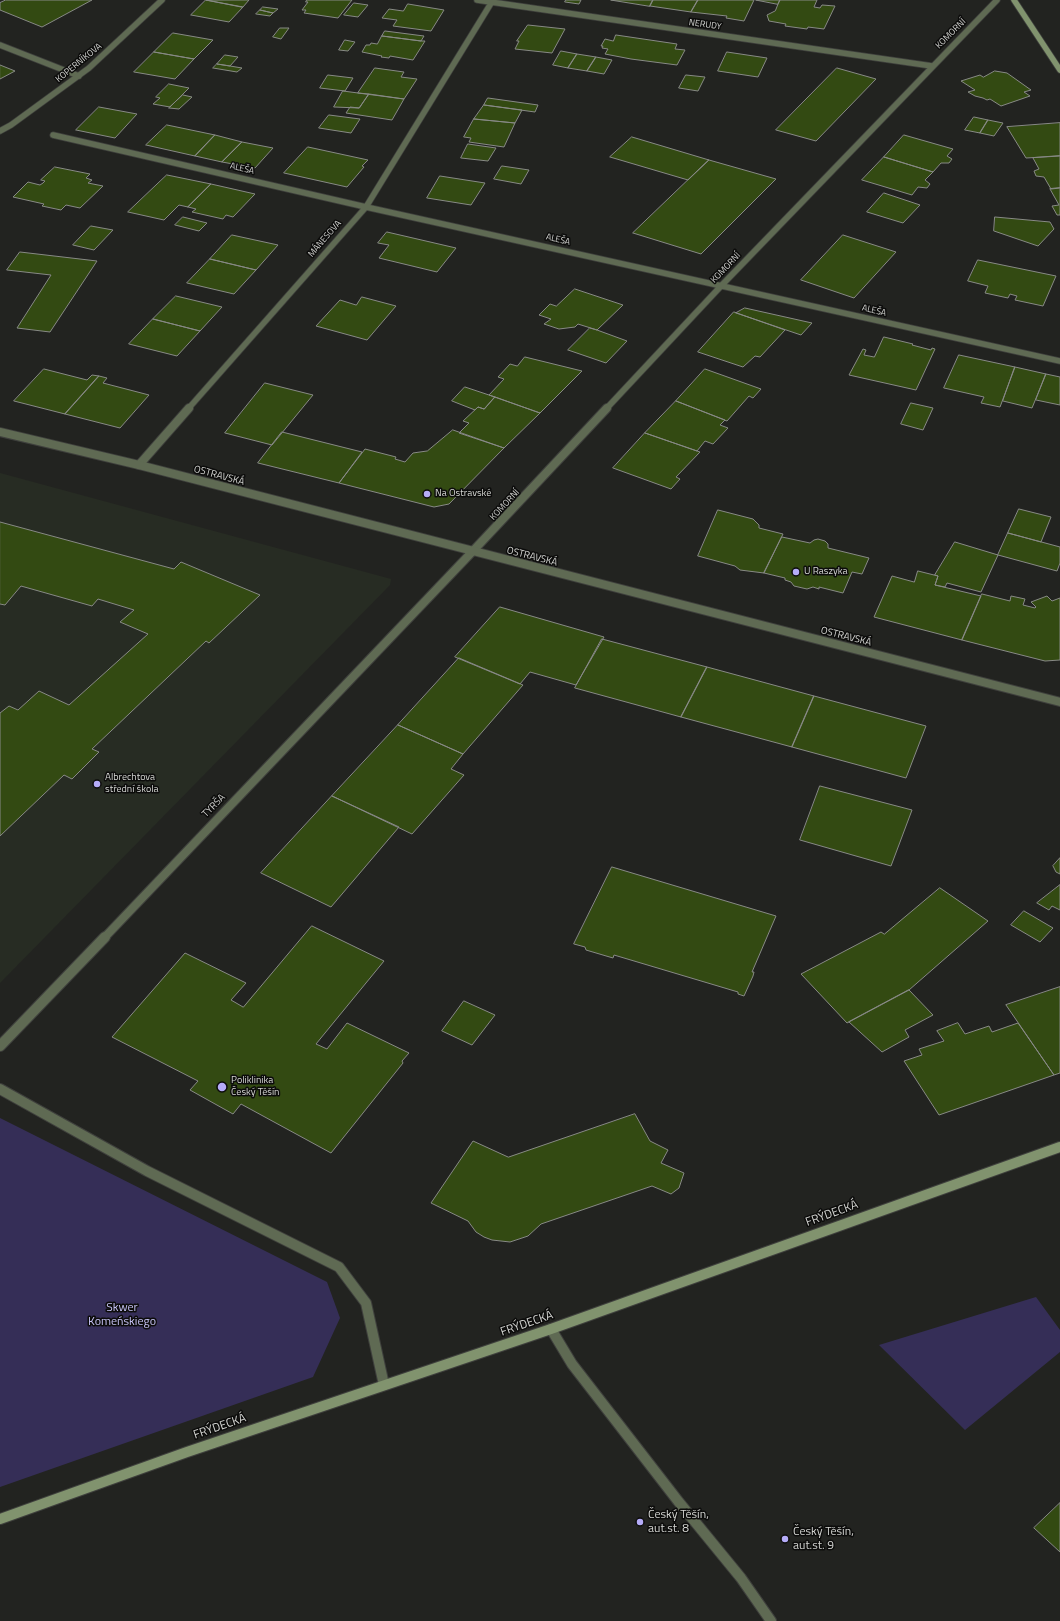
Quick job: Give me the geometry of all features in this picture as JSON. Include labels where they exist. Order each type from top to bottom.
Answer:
[{"type":"main road","points":[[1014,0],[1060,70]]},
{"type":"main road","name":"FRÝDECKÁ","points":[[0,1519],[384,1384],[551,1329],[1060,1147]]},
{"type":"street","name":"KOPERNÍKOVA","points":[[0,130],[12,125],[90,68],[162,0]]},
{"type":"street","name":"NERUDY","points":[[477,0],[932,66]]},
{"type":"street","name":"KOMORNÍ","points":[[444,582],[721,286],[997,0]]},
{"type":"street","name":"MÁNESOVA","points":[[139,465],[366,206],[492,1]]},
{"type":"street","points":[[0,45],[79,76]]},
{"type":"street","name":"ALEŠA","points":[[53,135],[1060,361]]},
{"type":"street","name":"OSTRAVSKÁ","points":[[0,432],[139,465],[472,552],[1060,702]]},
{"type":"street","name":"TYRŠA","points":[[0,1046],[444,582]]},
{"type":"street","points":[[0,1089],[147,1171],[339,1268],[366,1303],[384,1384]]},
{"type":"street","points":[[551,1329],[572,1364],[678,1501],[741,1578],[771,1621]]},
{"type":"shaded area","name":"Albrechtova střední škola","points":[[0,473],[391,579],[390,585],[0,983]]},
{"type":"green space","name":"Skwer Komeńskiego","points":[[0,1118],[327,1282],[340,1318],[313,1377],[0,1487]]},
{"type":"green space","points":[[1036,1297],[1060,1330],[1060,1352],[965,1430],[879,1345]]},
{"type":"building","points":[[6,0],[92,0],[42,27],[0,10],[0,3]]},
{"type":"building","points":[[206,0],[249,0],[243,7]]},
{"type":"building","points":[[206,0],[243,7],[229,22],[191,15]]},
{"type":"building","points":[[307,0],[352,0],[338,18],[304,13],[306,10],[302,10],[308,2],[306,2]]},
{"type":"building","points":[[566,0],[581,0],[579,4],[565,2]]},
{"type":"building","points":[[611,0],[653,0],[650,6]]},
{"type":"building","points":[[653,0],[698,0],[691,12],[650,6]]},
{"type":"building","points":[[698,0],[754,0],[744,21],[726,18],[727,16],[691,12]]},
{"type":"building","points":[[756,0],[780,0],[778,4]]},
{"type":"building","points":[[780,0],[817,0],[814,7],[820,8],[822,5],[835,6],[824,29],[808,27],[807,29],[785,26],[786,24],[769,21],[767,15],[775,11]]},
{"type":"building","points":[[354,3],[368,5],[358,17],[344,15]]},
{"type":"building","points":[[408,4],[444,10],[431,31],[393,26],[397,20],[382,18],[389,9],[403,11]]},
{"type":"building","points":[[263,7],[278,9],[273,13],[260,10]]},
{"type":"building","points":[[260,10],[273,13],[270,16],[256,14]]},
{"type":"building","points":[[528,25],[565,29],[552,53],[515,49],[519,41],[517,41]]},
{"type":"building","points":[[280,28],[289,28],[281,39],[273,37]]},
{"type":"building","points":[[385,31],[424,36],[421,41],[382,36]]},
{"type":"building","points":[[173,33],[213,40],[194,59],[154,52]]},
{"type":"building","points":[[616,35],[677,44],[675,49],[685,50],[677,65],[605,54],[608,49],[602,48],[603,46],[601,46],[605,39],[613,41]]},
{"type":"building","points":[[382,36],[425,41],[413,60],[390,56],[389,58],[381,57],[382,56],[362,52],[366,45],[370,45],[371,43],[377,44]]},
{"type":"building","points":[[345,40],[355,42],[348,51],[339,50]]},
{"type":"building","points":[[561,51],[577,54],[568,68],[553,65]]},
{"type":"building","points":[[154,52],[194,59],[175,79],[134,72]]},
{"type":"building","points":[[727,52],[767,58],[758,77],[718,71]]},
{"type":"building","points":[[577,54],[596,57],[587,71],[568,68]]},
{"type":"building","points":[[225,55],[238,57],[230,66],[217,64]]},
{"type":"building","points":[[596,57],[612,60],[604,74],[587,71]]},
{"type":"building","points":[[217,64],[242,68],[237,72],[213,68]]},
{"type":"building","points":[[0,65],[15,71],[0,79]]},
{"type":"building","points":[[375,68],[404,72],[401,77],[417,79],[404,99],[358,93]]},
{"type":"building","points":[[837,68],[876,79],[816,141],[776,130]]},
{"type":"building","points":[[995,71],[1007,73],[1031,90],[1024,92],[1030,96],[1001,106],[990,99],[987,100],[968,92],[975,90],[961,81],[980,75],[983,77]]},
{"type":"building","points":[[328,75],[353,78],[345,91],[320,88]]},
{"type":"building","points":[[686,75],[705,77],[698,91],[679,88]]},
{"type":"building","points":[[169,84],[189,88],[170,107],[153,104],[160,98],[156,97]]},
{"type":"building","points":[[343,91],[369,94],[359,108],[334,107]]},
{"type":"building","points":[[369,94],[404,99],[392,120],[346,113],[350,107],[359,108]]},
{"type":"building","points":[[183,95],[192,97],[179,109],[169,108]]},
{"type":"building","points":[[488,98],[538,105],[535,112],[484,105]]},
{"type":"building","points":[[484,105],[522,110],[515,123],[474,119]]},
{"type":"building","points":[[99,107],[137,114],[115,138],[76,130]]},
{"type":"building","points":[[329,115],[360,119],[351,133],[319,128]]},
{"type":"building","points":[[974,117],[988,120],[980,133],[965,130]]},
{"type":"building","points":[[474,119],[515,123],[504,147],[469,142],[471,138],[464,137]]},
{"type":"building","points":[[988,120],[1003,123],[994,136],[980,133]]},
{"type":"building","points":[[1060,123],[1060,156],[1026,158],[1007,127]]},
{"type":"building","points":[[167,125],[215,135],[195,156],[146,145]]},
{"type":"building","points":[[215,135],[242,142],[222,162],[195,156]]},
{"type":"building","points":[[904,135],[953,149],[947,156],[952,159],[949,163],[941,163],[933,172],[884,157]]},
{"type":"building","points":[[632,137],[709,160],[688,180],[610,157]]},
{"type":"building","points":[[242,142],[273,148],[255,168],[222,162]]},
{"type":"building","points":[[468,144],[496,148],[488,161],[461,158]]},
{"type":"building","points":[[308,147],[368,160],[347,187],[284,173]]},
{"type":"building","points":[[1060,156],[1060,188],[1051,189],[1044,177],[1036,176],[1034,171],[1039,169],[1033,158]]},
{"type":"building","points":[[884,157],[933,172],[925,180],[930,184],[927,188],[918,187],[912,195],[862,180]]},
{"type":"building","points":[[709,160],[776,179],[701,254],[633,233]]},
{"type":"building","points":[[502,166],[529,170],[521,184],[494,179]]},
{"type":"building","points":[[55,167],[90,174],[86,178],[92,180],[88,183],[103,186],[80,208],[66,205],[61,210],[42,206],[44,204],[13,197],[28,182],[40,185],[43,183],[45,181],[41,180]]},
{"type":"building","points":[[167,175],[211,184],[188,207],[179,205],[164,220],[128,212]]},
{"type":"building","points":[[440,176],[485,183],[471,205],[427,198]]},
{"type":"building","points":[[211,184],[255,194],[233,217],[226,215],[223,219],[192,212],[196,209],[188,207]]},
{"type":"building","points":[[1060,188],[1060,215],[1057,215],[1052,206],[1059,205],[1050,189]]},
{"type":"building","points":[[884,193],[920,205],[903,223],[867,212]]},
{"type":"building","points":[[183,217],[207,223],[199,231],[175,225]]},
{"type":"building","points":[[995,217],[1050,222],[1054,229],[1038,246],[994,231]]},
{"type":"building","points":[[91,226],[113,230],[94,250],[73,245]]},
{"type":"building","points":[[387,232],[456,248],[437,272],[379,258],[389,245],[378,243]]},
{"type":"building","points":[[232,235],[278,245],[256,270],[210,259]]},
{"type":"building","points":[[843,235],[896,252],[854,298],[801,280]]},
{"type":"building","points":[[20,252],[97,261],[50,332],[17,328],[51,275],[7,270]]},
{"type":"building","points":[[210,259],[256,270],[234,294],[187,283]]},
{"type":"building","points":[[978,260],[1056,276],[1043,306],[1015,300],[1017,296],[1010,294],[1008,298],[985,293],[988,286],[968,281]]},
{"type":"building","points":[[575,289],[623,305],[597,330],[578,324],[575,327],[559,329],[544,324],[551,319],[539,315],[550,304],[556,306]]},
{"type":"building","points":[[176,296],[222,307],[200,331],[153,319]]},
{"type":"building","points":[[362,297],[396,306],[367,340],[316,326],[340,300],[356,305]]},
{"type":"building","points":[[745,308],[812,323],[801,335],[736,313]]},
{"type":"building","points":[[734,312],[785,330],[760,357],[755,356],[743,367],[698,352]]},
{"type":"building","points":[[153,319],[200,331],[177,356],[129,344]]},
{"type":"building","points":[[590,328],[627,341],[606,363],[568,350]]},
{"type":"building","points":[[884,337],[931,350],[932,348],[935,349],[916,390],[849,375],[863,349],[866,350],[864,355],[874,357]]},
{"type":"building","points":[[959,355],[1015,367],[1000,407],[981,403],[984,397],[944,388]]},
{"type":"building","points":[[525,357],[582,371],[540,413],[489,395],[504,379],[498,377],[510,364],[517,366]]},
{"type":"building","points":[[1015,367],[1046,374],[1032,408],[1003,401]]},
{"type":"building","points":[[44,369],[87,380],[92,375],[99,376],[65,414],[14,401]]},
{"type":"building","points":[[705,369],[761,389],[753,398],[749,396],[727,421],[676,401]]},
{"type":"building","points":[[1046,374],[1060,377],[1060,405],[1036,400]]},
{"type":"building","points":[[99,376],[107,378],[103,383],[149,395],[120,428],[65,414]]},
{"type":"building","points":[[265,383],[313,395],[272,445],[225,433]]},
{"type":"building","points":[[465,387],[495,397],[484,409],[478,407],[475,410],[452,401]]},
{"type":"building","points":[[495,397],[540,413],[504,448],[459,433],[469,423],[463,421],[478,407],[484,409]]},
{"type":"building","points":[[676,401],[725,420],[720,425],[728,428],[713,444],[705,441],[697,451],[645,433]]},
{"type":"building","points":[[911,403],[933,408],[923,430],[901,424]]},
{"type":"building","points":[[453,430],[504,448],[449,504],[434,507],[339,483],[365,449],[396,457],[395,459],[405,462],[413,453],[427,451]]},
{"type":"building","points":[[282,432],[362,452],[339,483],[258,463]]},
{"type":"building","points":[[645,433],[700,452],[676,477],[680,479],[671,489],[613,468]]},
{"type":"building","points":[[1019,509],[1051,517],[1041,542],[1008,533]]},
{"type":"building","points":[[718,510],[753,519],[759,525],[759,528],[783,534],[764,573],[740,570],[735,566],[698,556]]},
{"type":"building","points":[[0,522],[174,569],[181,562],[260,595],[209,643],[206,641],[92,749],[99,752],[72,779],[64,775],[0,836],[0,713],[9,706],[18,710],[39,691],[69,705],[148,634],[120,622],[134,610],[98,599],[92,606],[21,586],[5,605],[0,604]]},
{"type":"building","points":[[1008,533],[1060,547],[1060,563],[1057,571],[998,555]]},
{"type":"building","points":[[782,537],[810,543],[818,539],[825,541],[828,544],[828,548],[869,558],[862,574],[852,572],[843,593],[819,587],[819,589],[813,587],[807,589],[794,586],[791,582],[785,580],[785,578],[764,573]]},
{"type":"building","points":[[955,542],[998,555],[981,592],[947,583],[945,587],[935,585],[938,576],[935,575]]},
{"type":"building","points":[[918,571],[938,576],[935,585],[981,596],[962,640],[874,617],[892,576],[914,582]]},
{"type":"building","points":[[982,594],[1010,601],[1011,596],[1025,599],[1023,605],[1035,608],[1036,607],[1031,602],[1047,596],[1052,601],[1060,598],[1060,660],[1045,661],[962,640]]},
{"type":"building","points":[[500,607],[604,637],[576,685],[530,672],[520,684],[455,657]]},
{"type":"building","points":[[602,639],[707,667],[681,717],[575,688]]},
{"type":"building","points":[[459,658],[523,685],[463,754],[398,725]]},
{"type":"building","points":[[707,667],[814,696],[792,747],[681,717]]},
{"type":"building","points":[[814,696],[926,726],[906,778],[792,747]]},
{"type":"building","points":[[398,725],[463,754],[451,769],[464,775],[412,834],[332,796]]},
{"type":"building","points":[[820,786],[912,810],[891,866],[800,840]]},
{"type":"building","points":[[332,796],[399,827],[331,907],[261,873]]},
{"type":"building","points":[[1060,858],[1060,874],[1056,872],[1053,866]]},
{"type":"building","points":[[612,867],[776,916],[752,972],[754,972],[753,976],[744,996],[738,994],[738,992],[614,955],[613,958],[586,950],[585,947],[574,944]]},
{"type":"building","points":[[1060,885],[1060,910],[1052,906],[1049,910],[1037,903]]},
{"type":"building","points":[[940,888],[988,921],[909,990],[847,1023],[801,974],[881,932],[884,934]]},
{"type":"building","points":[[1024,911],[1053,928],[1040,942],[1011,925]]},
{"type":"building","points":[[312,926],[384,961],[316,1044],[327,1049],[347,1023],[409,1053],[402,1061],[403,1063],[331,1153],[241,1104],[233,1114],[190,1090],[198,1081],[112,1037],[185,953],[246,983],[231,1000],[243,1007]]},
{"type":"building","points":[[1060,987],[1060,1073],[1054,1075],[1006,1005]]},
{"type":"building","points":[[909,990],[933,1015],[905,1030],[909,1037],[882,1052],[849,1022]]},
{"type":"building","points":[[464,1001],[495,1015],[472,1045],[442,1031]]},
{"type":"building","points":[[958,1023],[965,1034],[989,1026],[992,1032],[1018,1023],[1054,1075],[939,1115],[904,1061],[922,1055],[919,1049],[944,1041],[937,1031]]},
{"type":"building","points":[[635,1114],[650,1141],[668,1150],[661,1163],[684,1173],[679,1188],[671,1194],[652,1186],[541,1224],[528,1236],[510,1242],[492,1240],[484,1237],[476,1232],[468,1221],[431,1203],[473,1141],[508,1157]]},
{"type":"building","points":[[1060,1503],[1060,1552],[1034,1528]]},
{"type":"place","name":"Na Ostravské","points":[[427,494]]},
{"type":"place","name":"U Raszyka","points":[[796,572]]},
{"type":"place","name":"Albrechtova střední škola","points":[[97,784]]},
{"type":"place","name":"Poliklinika Český Těšín","points":[[222,1087]]},
{"type":"place","name":"Český Těšín, aut.st. 8","points":[[640,1522]]},
{"type":"place","name":"Český Těšín, aut.st. 9","points":[[785,1539]]}]
